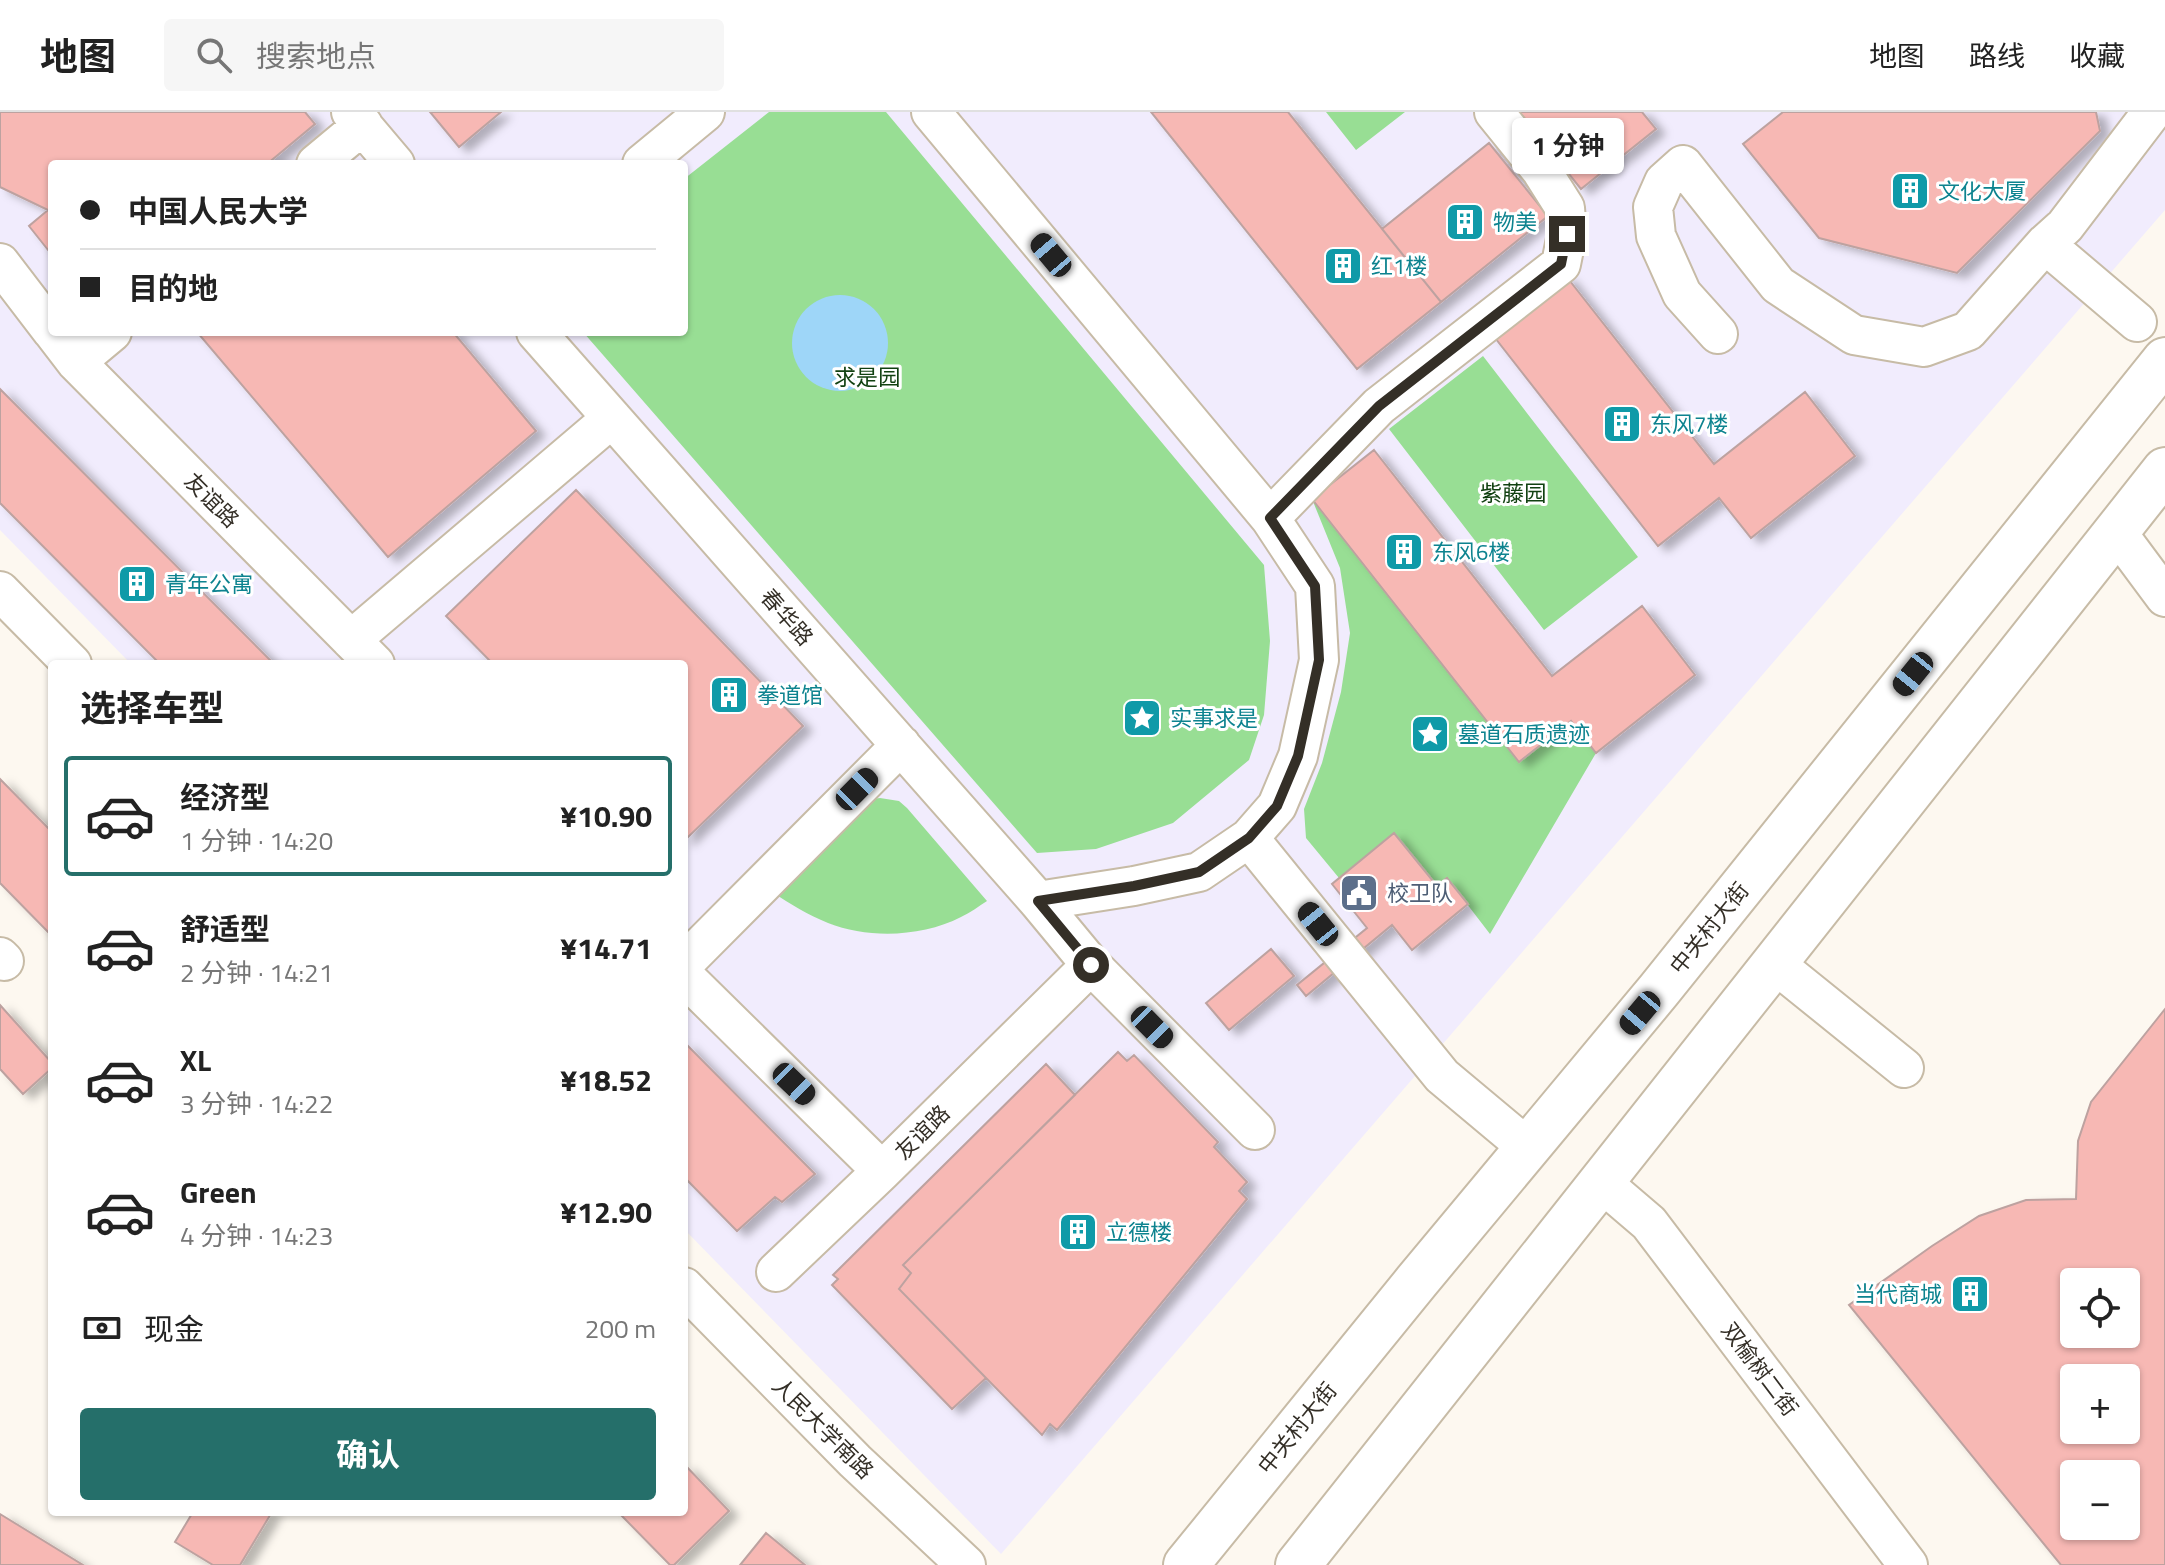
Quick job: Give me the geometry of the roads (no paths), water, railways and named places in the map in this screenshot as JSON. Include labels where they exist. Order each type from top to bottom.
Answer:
[{"type":"main road","name":"中关村大街","points":[[1186,1565],[1669,978],[2165,360]]},
{"type":"main road","points":[[1298,1565],[2165,470]]},
{"type":"street","points":[[647,160],[705,112]]},
{"type":"street","points":[[931,112],[1270,518],[1315,586],[1319,660],[1298,756],[1277,806],[1249,838],[1199,872],[1038,901]]},
{"type":"street","points":[[1270,518],[1379,406],[1561,264],[1567,234],[1565,208],[1541,170],[1494,112]]},
{"type":"street","points":[[1718,334],[1682,294],[1656,236],[1653,207],[1664,182],[1683,165],[1778,285],[1854,335],[1924,347],[1968,331],[2045,244],[2065,226],[2152,112]]},
{"type":"street","points":[[320,160],[357,119],[392,160]]},
{"type":"street","points":[[2045,244],[2137,322]]},
{"type":"street","name":"友谊路","points":[[0,263],[48,326]]},
{"type":"street","name":"友谊路","points":[[56,336],[76,362],[363,652]]},
{"type":"street","points":[[76,362],[107,336]]},
{"type":"street","name":"春华路","points":[[540,336],[1091,965],[1255,1130]]},
{"type":"street","points":[[363,652],[612,418]]},
{"type":"street","points":[[2116,531],[2165,597]]},
{"type":"street","points":[[0,591],[68,660]]},
{"type":"street","points":[[688,959],[901,745]]},
{"type":"street","points":[[1249,838],[1442,1076],[1528,1148]]},
{"type":"street","points":[[1774,963],[1904,1068]]},
{"type":"street","name":"友谊路","points":[[688,980],[882,1171],[1091,965]]},
{"type":"street","points":[[776,1272],[882,1171]]},
{"type":"street","name":"双榆树二街","points":[[1601,1182],[1649,1223],[1908,1565]]},
{"type":"street","name":"人民大学南路","points":[[688,1291],[855,1461],[966,1565]]},
{"type":"water","points":[[840,295],[859,298],[874,309],[885,324],[888,343],[885,362],[874,377],[859,388],[840,391],[821,388],[806,377],[795,362],[792,343],[795,324],[806,309],[821,298]]},
{"type":"place","name":"文化大厦","points":[[1910,191]]},
{"type":"place","name":"物美","points":[[1465,222]]},
{"type":"place","name":"红1楼","points":[[1343,266]]},
{"type":"place","name":"东风7楼","points":[[1622,424]]},
{"type":"place","name":"东风6楼","points":[[1404,552]]},
{"type":"place","name":"青年公寓","points":[[137,584]]},
{"type":"place","name":"拳道馆","points":[[729,695]]},
{"type":"place","name":"实事求是","points":[[1142,718]]},
{"type":"place","name":"墓道石质遗迹","points":[[1430,734]]},
{"type":"place","name":"校卫队","points":[[1359,893]]},
{"type":"place","name":"立德楼","points":[[1078,1232]]},
{"type":"place","name":"当代商城","points":[[1970,1294]]},
{"type":"park label","name":"求是园","points":[[867,377]]},
{"type":"park label","name":"紫藤园","points":[[1513,493]]}]
